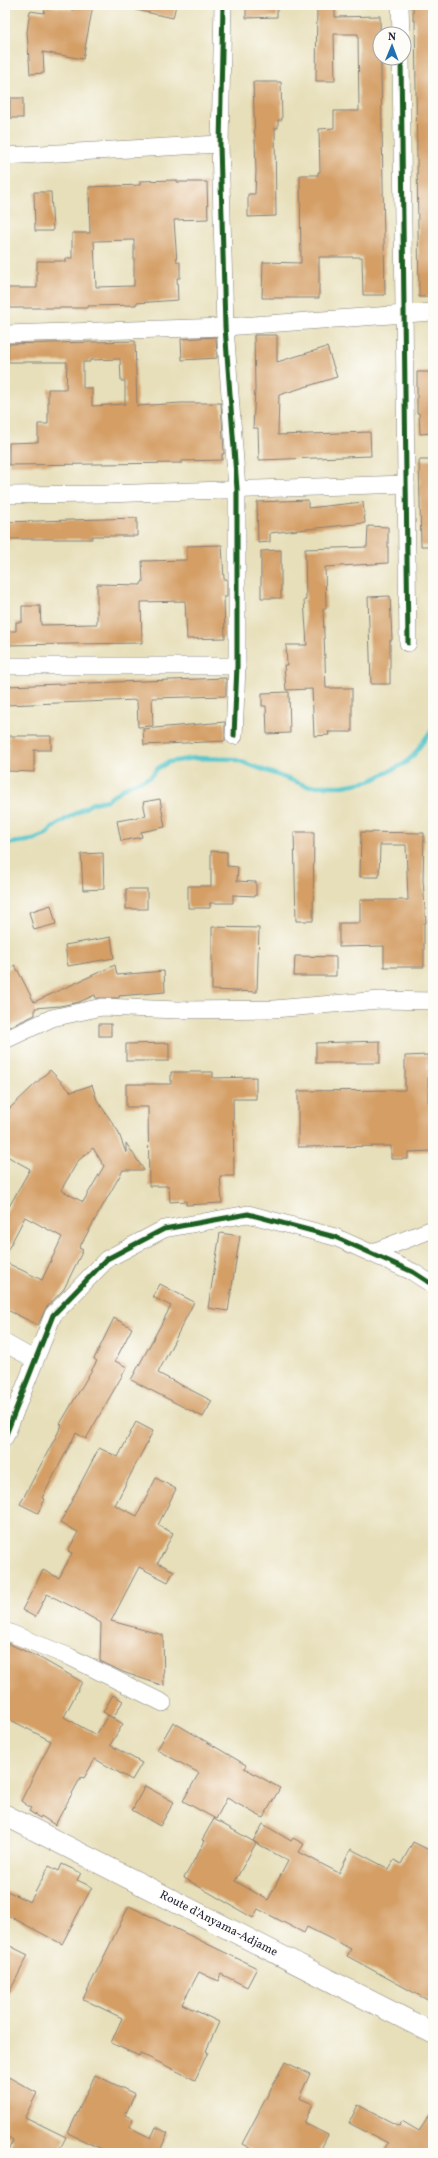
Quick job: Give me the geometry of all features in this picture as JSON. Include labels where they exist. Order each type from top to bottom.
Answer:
[{"type":"street","points":[[223,5],[220,144],[225,327],[237,489],[237,666],[234,736]]},
{"type":"street","points":[[400,5],[401,26]]},
{"type":"street","points":[[401,66],[408,643]]},
{"type":"street","points":[[5,156],[220,144]]},
{"type":"street","points":[[5,334],[225,327],[433,312]]},
{"type":"street","points":[[5,495],[106,494],[406,484]]},
{"type":"street","points":[[5,666],[237,666]]},
{"type":"street","points":[[5,1040],[52,1018],[102,1007],[178,1010],[274,1009],[380,1000],[433,1001]]},
{"type":"street","points":[[5,1437],[53,1315],[107,1259],[164,1229],[248,1214],[335,1237],[413,1272],[433,1285]]},
{"type":"street","points":[[371,1253],[433,1229]]},
{"type":"street","points":[[5,1343],[35,1360]]},
{"type":"street","points":[[5,1631],[70,1657],[163,1703]]},
{"type":"street","name":"Route d'Anyama-Adjame","points":[[5,1814],[433,2033]]},
{"type":"building","points":[[46,5],[73,10],[74,5],[93,5],[83,59],[43,52],[44,73],[30,74],[27,32],[30,11],[44,13]]},
{"type":"building","points":[[136,5],[176,5],[173,18],[136,10]]},
{"type":"building","points":[[246,5],[277,5],[277,17],[246,18]]},
{"type":"building","points":[[317,5],[335,5],[335,17],[380,16],[380,26],[372,26],[372,66],[381,66],[385,295],[363,295],[362,257],[319,257],[319,298],[262,298],[263,262],[301,263],[300,175],[318,175],[318,172],[320,172],[319,129],[334,128],[334,111],[359,111],[358,34],[334,34],[335,81],[316,81]]},
{"type":"building","points":[[413,5],[433,5],[433,297],[419,297],[415,20],[413,20]]},
{"type":"building","points":[[253,82],[281,82],[282,120],[278,120],[278,128],[275,128],[276,216],[248,217],[248,194],[255,194],[256,171]]},
{"type":"building","points":[[10,98],[23,98],[23,118],[10,118]]},
{"type":"building","points":[[177,180],[177,182],[207,182],[208,219],[174,220],[177,262],[180,262],[180,278],[177,278],[178,300],[136,303],[136,305],[88,306],[88,308],[5,308],[5,288],[37,288],[37,261],[66,261],[66,258],[72,258],[72,233],[90,233],[89,187],[140,185],[140,181]],"holes":[[[134,240],[134,286],[96,287],[94,241]]]},
{"type":"building","points":[[34,192],[51,192],[53,231],[35,231]]},
{"type":"building","points":[[254,335],[277,335],[277,362],[327,347],[337,377],[279,395],[278,435],[370,432],[371,456],[259,460],[258,428],[253,428],[255,389]]},
{"type":"building","points":[[216,337],[217,358],[182,360],[181,339]]},
{"type":"building","points":[[135,341],[137,406],[181,403],[221,403],[224,454],[222,454],[222,460],[182,461],[182,463],[9,465],[9,443],[38,442],[38,424],[48,424],[48,389],[66,389],[67,362],[8,362],[8,344]],"holes":[[[120,359],[121,381],[125,381],[125,404],[92,406],[92,388],[83,388],[83,362],[90,362],[90,360]]]},
{"type":"building","points":[[417,372],[433,372],[433,433],[420,434],[419,413],[417,413]]},
{"type":"building","points":[[419,460],[433,460],[433,546],[421,546]]},
{"type":"building","points":[[308,500],[308,508],[363,502],[365,523],[270,533],[270,542],[258,543],[257,502]]},
{"type":"building","points":[[137,518],[137,536],[92,536],[92,539],[5,539],[5,522]]},
{"type":"building","points":[[368,526],[388,527],[388,563],[325,567],[326,609],[323,609],[326,688],[352,688],[352,732],[328,732],[329,735],[314,736],[312,689],[286,690],[284,665],[287,665],[286,645],[307,645],[304,600],[306,600],[305,549],[367,547]]},
{"type":"building","points":[[222,545],[224,579],[227,579],[227,597],[224,597],[225,638],[187,639],[185,601],[141,602],[142,643],[5,645],[5,631],[16,631],[16,622],[22,622],[22,606],[40,606],[41,625],[97,624],[97,584],[141,585],[143,582],[142,561],[187,560],[187,546]]},
{"type":"building","points":[[281,550],[281,598],[261,598],[261,551]]},
{"type":"building","points":[[390,596],[392,640],[390,640],[390,684],[371,684],[368,597]]},
{"type":"building","points":[[226,678],[226,696],[152,698],[153,726],[138,727],[137,700],[5,705],[5,687],[7,686]]},
{"type":"building","points":[[289,692],[290,733],[267,734],[266,706],[262,706],[262,693]]},
{"type":"building","points":[[225,722],[225,741],[144,745],[143,729]]},
{"type":"building","points":[[9,736],[51,736],[51,750],[34,750],[34,772],[7,771]]},
{"type":"building","points":[[160,799],[165,827],[141,832],[142,837],[121,841],[117,821],[146,816],[143,802]]},
{"type":"building","points":[[294,832],[314,832],[313,921],[296,921]]},
{"type":"building","points":[[361,832],[424,833],[423,880],[426,923],[424,923],[424,967],[384,967],[384,946],[339,947],[339,923],[360,923],[360,900],[408,900],[406,845],[380,845],[379,877],[360,877]]},
{"type":"building","points":[[211,851],[227,852],[227,866],[238,867],[237,881],[256,882],[256,896],[233,895],[233,903],[210,903],[210,908],[188,908],[188,886],[211,886]]},
{"type":"building","points":[[103,853],[104,889],[83,890],[81,854]]},
{"type":"building","points":[[126,889],[147,889],[147,909],[126,909]]},
{"type":"building","points":[[51,905],[56,924],[34,930],[29,912]]},
{"type":"building","points":[[212,927],[259,928],[257,992],[212,990]]},
{"type":"building","points":[[111,937],[114,958],[68,966],[65,945]]},
{"type":"building","points":[[295,956],[336,957],[336,976],[294,976]]},
{"type":"building","points":[[15,965],[34,1002],[115,965],[117,975],[164,971],[165,992],[119,996],[119,998],[96,998],[95,995],[79,1002],[60,1006],[35,1008],[35,1015],[5,1029],[5,971]]},
{"type":"building","points":[[99,1024],[111,1024],[111,1036],[99,1036]]},
{"type":"building","points":[[380,1041],[380,1063],[316,1063],[316,1043]]},
{"type":"building","points":[[169,1043],[169,1061],[126,1061],[126,1044]]},
{"type":"building","points":[[428,1055],[428,1102],[433,1102],[433,1151],[408,1152],[408,1159],[391,1159],[391,1146],[298,1147],[298,1091],[405,1090],[405,1056]]},
{"type":"building","points":[[50,1070],[71,1092],[92,1085],[97,1100],[118,1131],[126,1153],[126,1143],[144,1170],[123,1170],[79,1248],[83,1250],[64,1289],[46,1308],[38,1325],[5,1309],[5,1262],[42,1280],[62,1237],[25,1217],[5,1255],[5,1214],[30,1169],[5,1155],[5,1115],[9,1109]],"holes":[[[93,1148],[104,1166],[83,1202],[61,1190],[78,1161]]]},
{"type":"building","points":[[171,1072],[213,1072],[213,1078],[256,1077],[256,1099],[233,1099],[234,1176],[220,1176],[222,1203],[186,1205],[186,1201],[170,1202],[169,1186],[149,1186],[148,1107],[126,1107],[126,1084],[171,1084]]},
{"type":"building","points":[[220,1233],[240,1236],[228,1311],[208,1308]]},
{"type":"building","points":[[160,1284],[194,1302],[158,1373],[212,1401],[203,1417],[131,1380],[171,1306],[153,1297]]},
{"type":"building","points":[[114,1318],[132,1328],[115,1361],[127,1367],[86,1439],[76,1433],[42,1498],[45,1499],[38,1513],[20,1504],[62,1425],[60,1424],[97,1361],[94,1359]]},
{"type":"building","points":[[136,1422],[153,1431],[115,1505],[137,1516],[156,1478],[176,1489],[158,1525],[173,1533],[158,1563],[174,1571],[168,1582],[139,1567],[111,1621],[163,1635],[164,1686],[123,1672],[100,1661],[101,1623],[77,1609],[47,1594],[35,1617],[22,1610],[43,1570],[59,1578],[72,1553],[68,1551],[78,1532],[60,1523],[99,1448],[118,1457]]},
{"type":"building","points":[[5,1642],[42,1659],[82,1682],[64,1717],[96,1735],[108,1715],[123,1724],[110,1745],[142,1763],[132,1780],[95,1759],[84,1778],[81,1777],[55,1825],[41,1816],[40,1818],[29,1811],[31,1808],[21,1801],[51,1741],[5,1717]]},
{"type":"building","points":[[113,1695],[123,1701],[113,1718],[103,1712]]},
{"type":"building","points":[[173,1722],[246,1765],[244,1768],[280,1788],[263,1818],[227,1798],[216,1819],[183,1801],[199,1773],[157,1750]]},
{"type":"building","points":[[145,1786],[174,1802],[160,1826],[132,1810]]},
{"type":"building","points":[[214,1819],[256,1843],[235,1881],[268,1900],[288,1861],[253,1841],[263,1824],[291,1841],[293,1838],[304,1844],[299,1852],[339,1873],[351,1849],[389,1869],[394,1860],[401,1864],[413,1842],[433,1852],[433,2003],[347,1956],[351,1949],[307,1927],[304,1933],[258,1909],[253,1918],[184,1878],[205,1841],[202,1840]]},
{"type":"building","points":[[62,1864],[81,1873],[77,1880],[92,1887],[62,1944],[5,1914],[5,1890],[30,1902],[49,1866],[59,1871]]},
{"type":"building","points":[[129,1906],[257,1968],[247,1987],[221,1974],[218,1981],[199,1972],[182,2004],[219,2022],[206,2051],[208,2052],[195,2080],[150,2058],[140,2054],[139,2056],[111,2043],[122,2018],[83,1999]]},
{"type":"building","points":[[8,1945],[28,1955],[5,2001],[5,1951]]},
{"type":"building","points":[[285,2062],[310,2074],[299,2098],[313,2104],[304,2123],[328,2135],[319,2153],[259,2153],[242,2144]]},
{"type":"building","points":[[5,2075],[37,2093],[25,2117],[66,2137],[58,2153],[7,2153],[13,2140],[5,2135]]},
{"type":"building","points":[[95,2075],[135,2094],[125,2115],[133,2119],[129,2127],[151,2138],[156,2127],[168,2133],[159,2153],[109,2153],[68,2133]]},
{"type":"building","points":[[358,2105],[399,2126],[402,2121],[419,2131],[433,2110],[433,2153],[382,2153],[388,2143],[349,2123]]},
{"type":"waterway","points":[[5,844],[33,840],[45,835],[56,825],[93,803],[107,800],[127,786],[150,777],[158,768],[169,762],[195,758],[234,759],[307,786],[343,786],[370,781],[404,764],[413,756],[433,728]]},
{"type":"cycle path","points":[[223,5],[220,144],[225,327],[237,489],[237,666],[234,736]]},
{"type":"cycle path","points":[[401,66],[408,643]]},
{"type":"cycle path","points":[[5,1437],[53,1315],[107,1259],[164,1229],[248,1214],[335,1237],[413,1272],[433,1285]]}]
